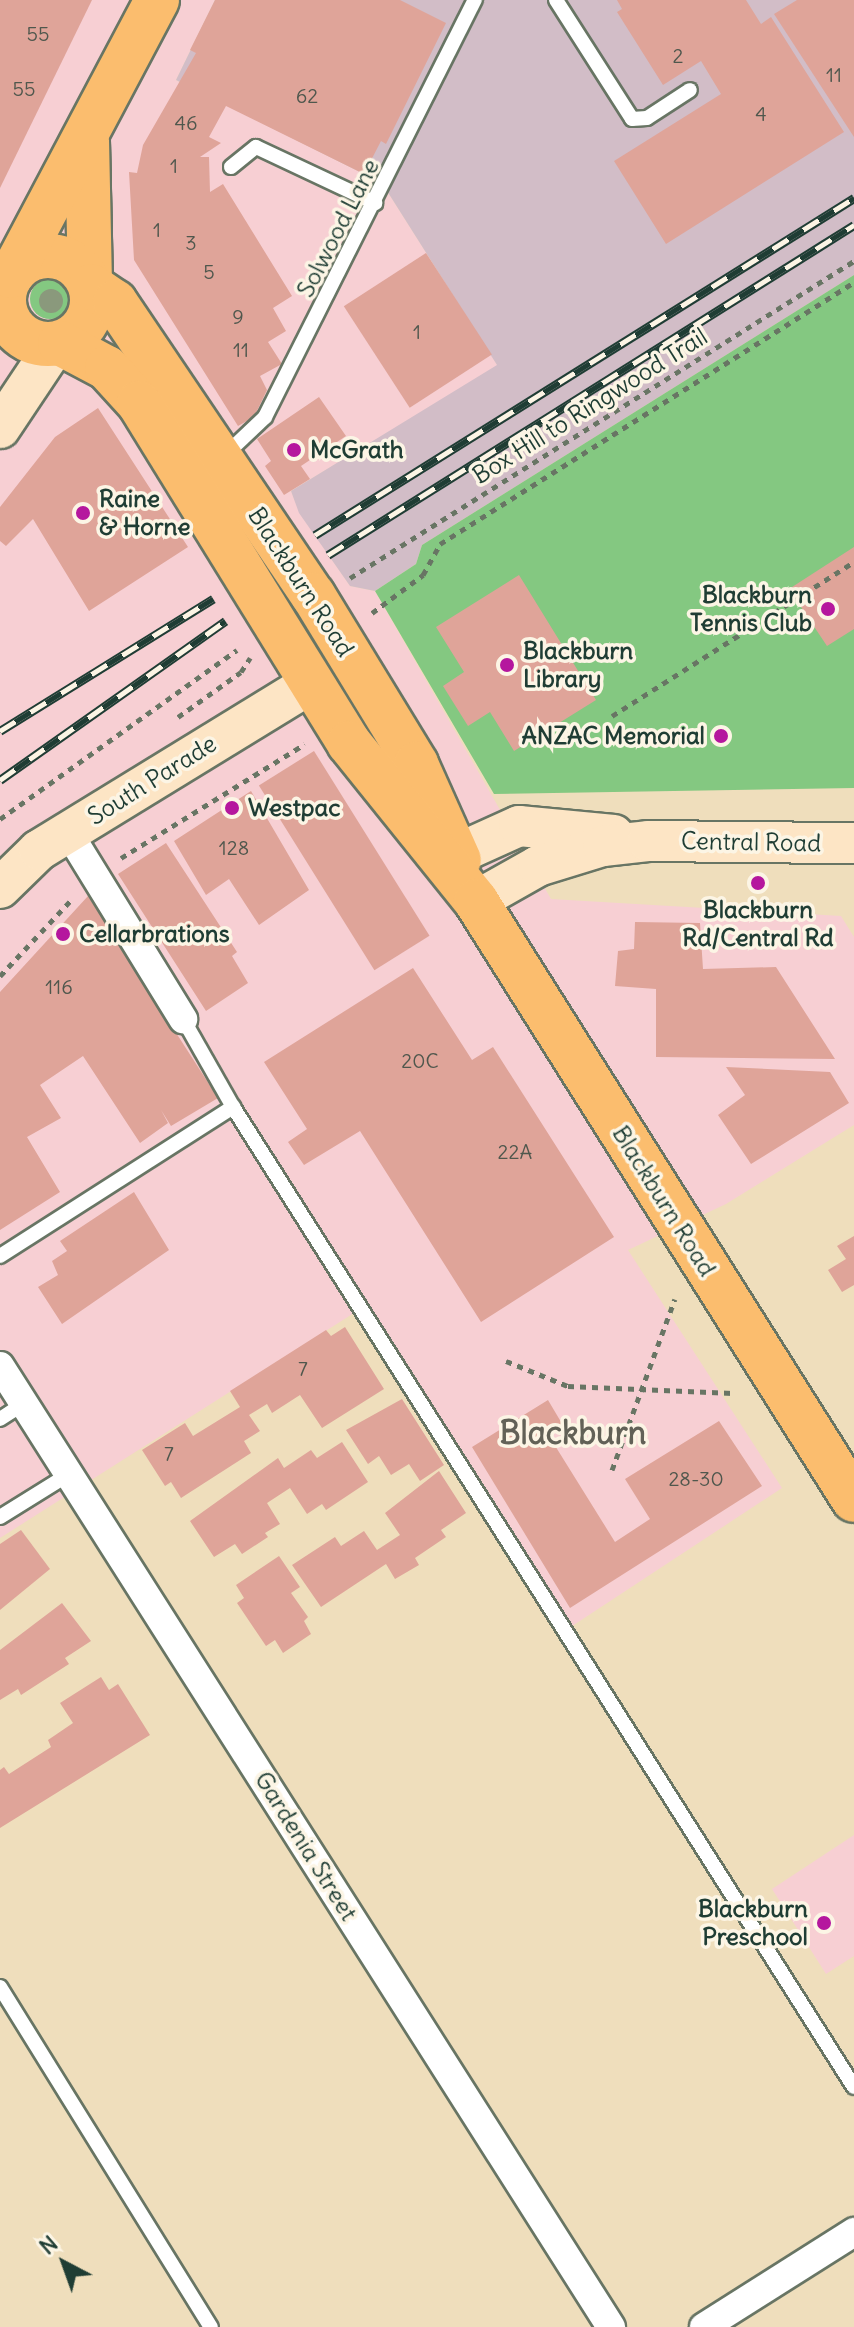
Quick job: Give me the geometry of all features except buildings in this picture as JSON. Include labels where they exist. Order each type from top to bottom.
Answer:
[{"type":"main road","points":[[87,138],[83,171],[90,285],[88,321],[58,344],[32,342],[13,329],[4,307],[6,286],[87,138],[157,0]]},
{"type":"main road","points":[[6,286],[27,261],[47,255],[77,266],[90,285]]},
{"type":"main road","name":"Blackburn Road","points":[[90,285],[115,302],[219,461],[356,639],[416,764],[462,876],[854,1500]]},
{"type":"main road","name":"Blackburn Road","points":[[58,344],[96,360],[132,392],[312,683],[381,788],[462,876]]},
{"type":"main road","points":[[312,683],[356,639]]},
{"type":"street","points":[[0,428],[58,344]]},
{"type":"street","name":"South Parade","points":[[0,888],[39,850],[312,683]]},
{"type":"street","points":[[68,832],[183,1019]]},
{"type":"street","name":"Central Road","points":[[462,876],[648,841],[854,843]]},
{"type":"street","name":"Gardenia Street","points":[[0,1366],[611,2327]]},
{"type":"street","points":[[704,2327],[854,2232]]},
{"type":"lane","name":"Solwood Lane","points":[[219,461],[265,417],[375,203],[474,0]]},
{"type":"lane","points":[[556,0],[632,119],[647,118],[690,90]]},
{"type":"lane","points":[[231,167],[256,147],[375,203]]},
{"type":"lane","points":[[183,1019],[233,1107],[854,2087]]},
{"type":"lane","points":[[0,1256],[233,1107]]},
{"type":"lane","points":[[0,1419],[25,1403]]},
{"type":"lane","points":[[0,1517],[69,1474]]},
{"type":"lane","points":[[0,1987],[211,2327]]},
{"type":"path","name":"Box Hill to Ringwood Trail","points":[[346,581],[854,261]]},
{"type":"path","points":[[356,639],[423,575],[440,544],[854,282]]},
{"type":"path","points":[[612,716],[854,562]]},
{"type":"path","points":[[0,819],[237,650]]},
{"type":"path","points":[[166,725],[241,672],[254,650]]},
{"type":"path","points":[[612,1470],[675,1299]]},
{"type":"path","points":[[506,1361],[568,1386],[733,1393]]},
{"type":"shaded area","points":[[0,0],[215,0],[176,80],[382,183],[498,366],[291,491],[300,513],[350,586],[375,591],[551,899],[841,916],[854,937],[854,1125],[726,1204],[628,1250],[782,1488],[557,1636],[354,1313],[0,1538]]},
{"type":"shaded area","points":[[215,0],[854,0],[854,275],[422,545],[416,564],[375,591],[350,586],[299,513],[291,491],[497,365],[382,183],[176,80]]},
{"type":"shaded area","name":"Blackburn Preschool","points":[[854,1835],[854,1956],[826,1974],[772,1889]]},
{"type":"green space","points":[[854,275],[854,788],[494,794],[375,591],[416,564],[422,545]]},
{"type":"green space","points":[[50,279],[64,285],[70,299],[64,313],[50,319],[36,313],[30,299],[36,285]]},
{"type":"railway","points":[[315,535],[854,198]]},
{"type":"railway","points":[[328,555],[854,225]]},
{"type":"railway","points":[[0,731],[213,599]]},
{"type":"railway","points":[[0,780],[225,621]]},
{"type":"place","name":"McGrath","points":[[294,450]]},
{"type":"place","name":"Raine & Horne","points":[[83,513]]},
{"type":"place","name":"Blackburn Tennis Club","points":[[828,609]]},
{"type":"place","name":"Blackburn Library","points":[[507,665]]},
{"type":"place","name":"ANZAC Memorial","points":[[721,736]]},
{"type":"place","name":"Westpac","points":[[232,808]]},
{"type":"place","name":"Blackburn Rd/Central Rd","points":[[758,883]]},
{"type":"place","name":"Cellarbrations","points":[[63,934]]},
{"type":"place","name":"Blackburn Preschool","points":[[824,1923]]},
{"type":"district","name":"Blackburn","points":[[573,1433]]}]
